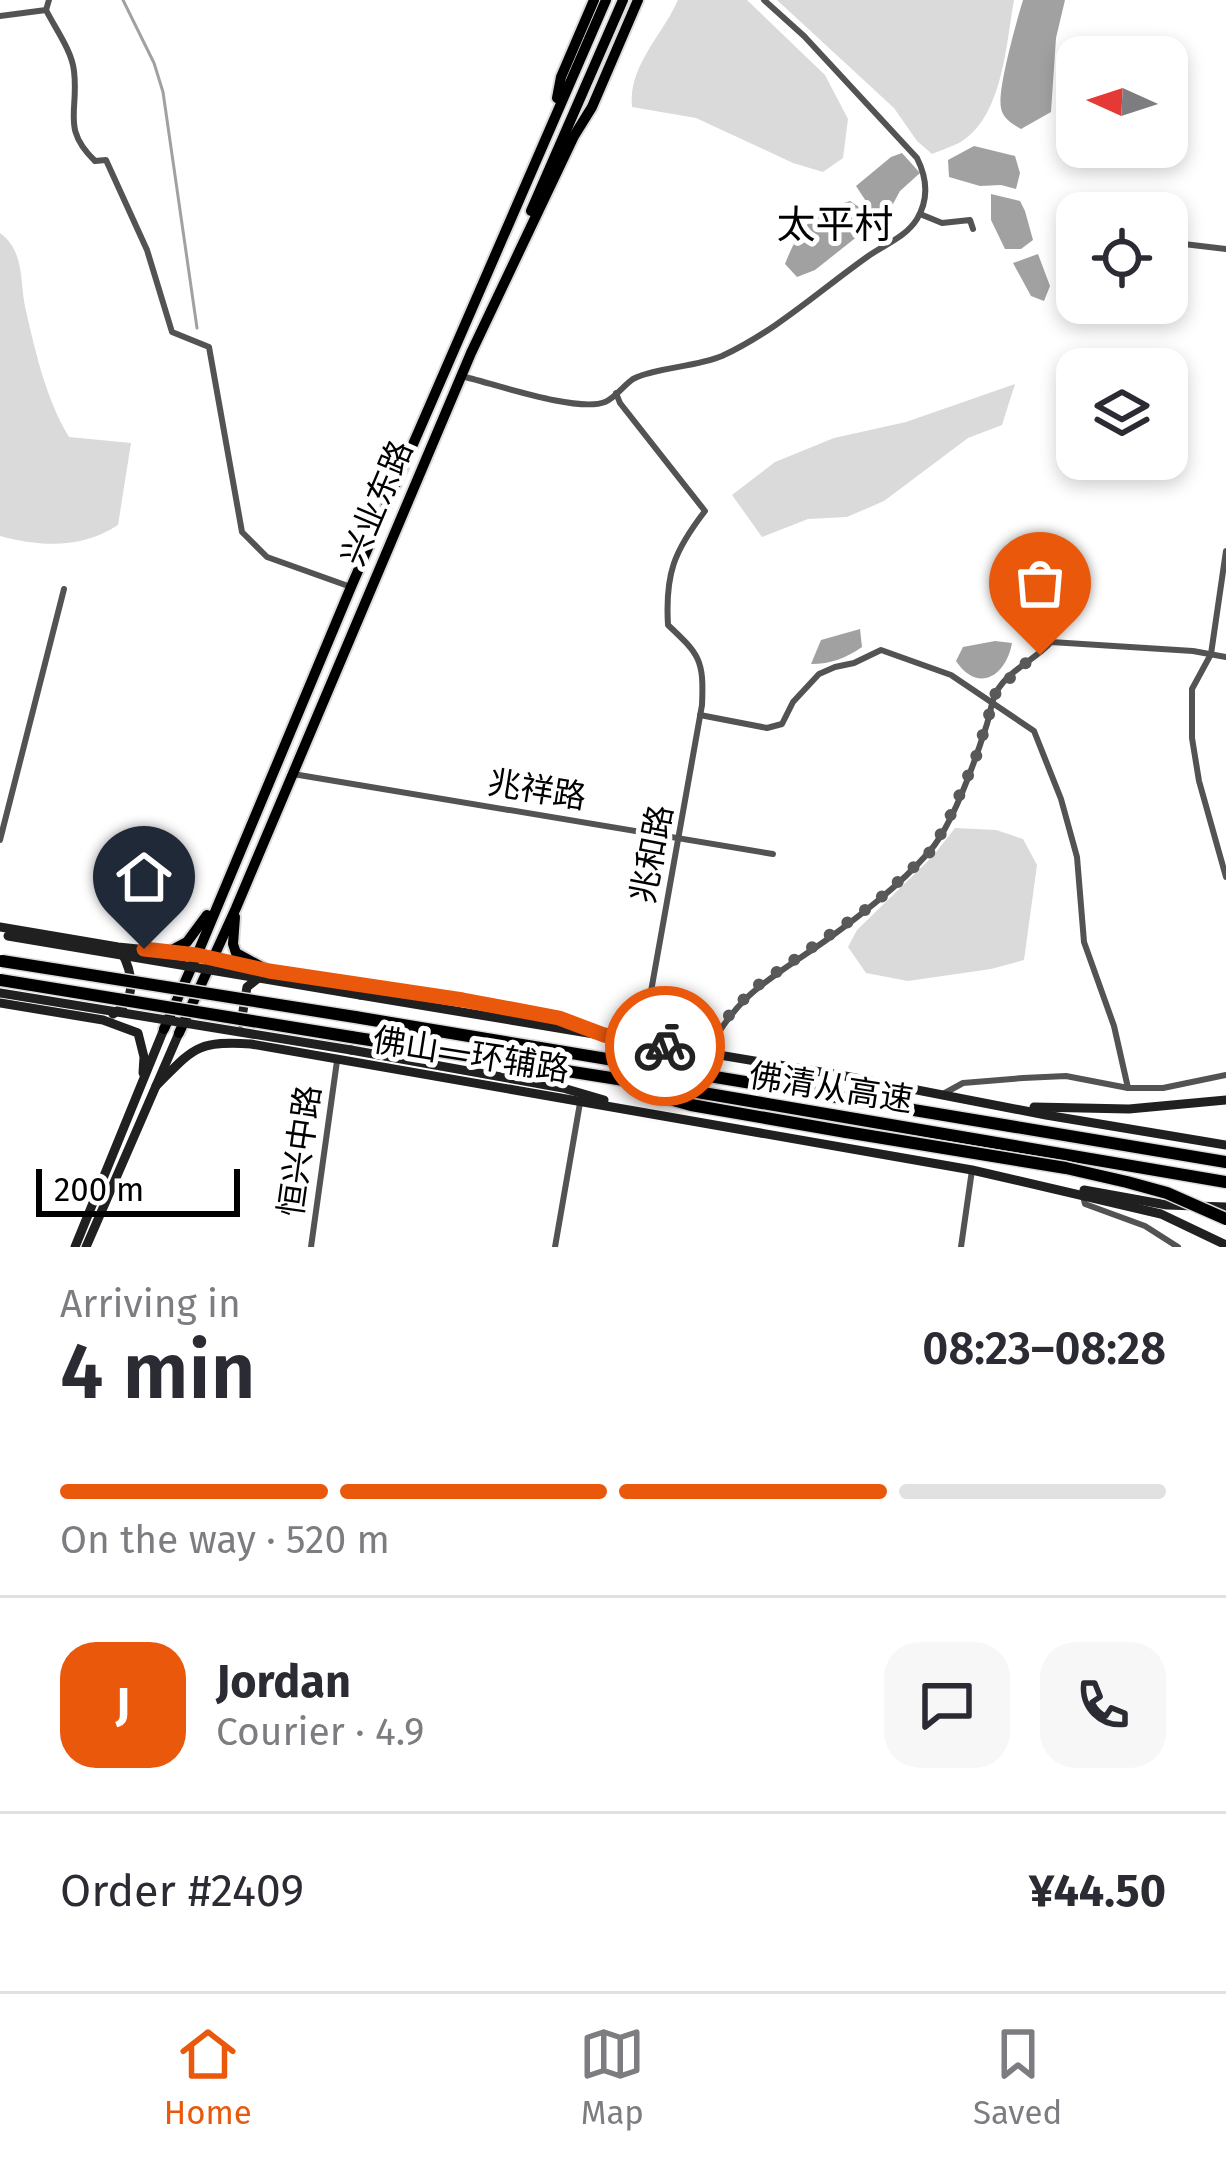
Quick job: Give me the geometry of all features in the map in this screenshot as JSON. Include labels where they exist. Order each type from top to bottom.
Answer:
[{"type":"highway","name":"佛清从高速","points":[[1,960],[1226,1162]]},
{"type":"highway","name":"佛清从高速","points":[[0,980],[351,1043],[575,1072],[1226,1182]]},
{"type":"highway","points":[[575,1072],[691,1105],[1107,1177],[1166,1193],[1226,1219]]},
{"type":"main road","points":[[553,121],[561,77],[594,0]]},
{"type":"main road","name":"兴业东路","points":[[164,1029],[606,0]]},
{"type":"main road","points":[[471,353],[623,0]]},
{"type":"main road","name":"兴业东路","points":[[178,1033],[236,908],[471,353],[592,106],[638,0]]},
{"type":"main road","points":[[170,951],[196,932],[223,892]]},
{"type":"main road","points":[[236,908],[236,953],[269,971],[250,983],[246,992],[242,1028],[250,1044]]},
{"type":"main road","name":"佛山一环辅路","points":[[3,933],[170,951],[463,1000],[559,1018],[604,1035]]},
{"type":"main road","name":"佛山一环辅路","points":[[3,933],[990,1104]]},
{"type":"main road","points":[[103,1020],[121,1010],[130,995],[131,970],[118,947]]},
{"type":"main road","points":[[0,993],[351,1043],[563,1088],[626,1108]]},
{"type":"main road","points":[[0,1003],[103,1020],[138,1034],[144,1057],[142,1084]]},
{"type":"main road","points":[[75,1247],[164,1029]]},
{"type":"main road","points":[[86,1247],[178,1033]]},
{"type":"main road","name":"佛山一环辅路","points":[[156,1086],[204,1044],[250,1044],[1037,1184]]},
{"type":"main road","points":[[990,1104],[1078,1110],[1182,1106],[1226,1097]]},
{"type":"main road","points":[[990,1104],[1226,1145]]},
{"type":"main road","points":[[1037,1184],[1161,1214],[1226,1245]]},
{"type":"main road","points":[[1037,1184],[1167,1204],[1226,1207]]},
{"type":"street","points":[[49,0],[46,10],[74,67],[78,144],[95,160],[106,160],[148,250],[172,332],[209,346],[242,532],[267,557],[351,586]]},
{"type":"street","points":[[461,376],[527,394],[584,404],[607,402],[636,377],[722,356],[784,321],[868,256],[906,234],[926,195],[926,174],[917,158],[804,36],[764,0]]},
{"type":"street","points":[[0,16],[46,10]]},
{"type":"street","points":[[920,214],[942,223],[970,220],[973,229]]},
{"type":"street","points":[[1188,244],[1226,249]]},
{"type":"street","name":"兆和路","points":[[616,393],[705,511],[673,559],[666,594],[668,625],[692,648],[704,673],[680,838],[642,1042]]},
{"type":"street","points":[[1226,551],[1211,654],[1192,689],[1192,738],[1199,781],[1226,877]]},
{"type":"street","points":[[0,840],[64,589]]},
{"type":"street","points":[[707,1053],[722,1023],[754,988],[875,903],[932,850],[975,760],[996,692],[1051,642],[1226,657]]},
{"type":"street","points":[[700,715],[767,728],[782,724],[793,702],[819,674],[881,650],[951,675],[1034,731],[1077,857],[1084,942],[1114,1026],[1128,1088]]},
{"type":"street","name":"兆祥路","points":[[292,773],[773,854]]},
{"type":"street","name":"恒兴中路","points":[[311,1247],[337,1061]]},
{"type":"street","points":[[944,1094],[963,1083],[1066,1076],[1128,1088],[1175,1086],[1226,1075]]},
{"type":"street","points":[[556,1247],[581,1101]]},
{"type":"street","points":[[961,1247],[972,1171]]},
{"type":"street","points":[[1083,1196],[1085,1204],[1145,1226],[1178,1247]]},
{"type":"shaded area","points":[[678,0],[747,0],[825,75],[848,119],[843,158],[823,172],[696,118],[632,107],[635,78]]},
{"type":"shaded area","points":[[777,0],[1014,0],[1000,79],[985,116],[959,143],[932,154],[894,108]]},
{"type":"shaded area","points":[[1023,0],[1065,0],[1056,36],[1051,112],[1021,129],[1001,108],[1008,55]]},
{"type":"shaded area","points":[[974,146],[1015,156],[1020,173],[1016,189],[949,177],[948,160]]},
{"type":"shaded area","points":[[902,153],[920,173],[879,221],[856,186]]},
{"type":"shaded area","points":[[991,194],[1020,201],[1033,240],[1021,249],[1005,249],[991,220]]},
{"type":"shaded area","points":[[850,201],[865,211],[868,228],[815,270],[797,277],[785,264],[802,231],[816,216]]},
{"type":"shaded area","points":[[0,233],[18,259],[38,360],[69,437],[131,443],[118,525],[90,538],[46,544],[0,536]]},
{"type":"shaded area","points":[[1038,254],[1050,286],[1044,301],[1031,296],[1013,263]]},
{"type":"shaded area","points":[[1015,384],[1002,425],[968,438],[884,501],[847,517],[808,519],[762,537],[732,495],[775,462],[834,438],[906,422]]},
{"type":"shaded area","points":[[860,629],[862,647],[838,660],[811,664],[821,640]]},
{"type":"shaded area","points":[[1012,643],[1004,664],[990,677],[973,677],[956,661],[963,647]]},
{"type":"shaded area","points":[[955,828],[996,830],[1023,839],[1037,865],[1024,960],[908,981],[866,973],[848,947],[857,930]]},
{"type":"waterway","points":[[123,0],[163,92],[197,328]]},
{"type":"way so far","points":[[665,1046],[707,1053],[722,1023],[754,988],[875,903],[932,850],[975,760],[996,692],[1040,655]]},
{"type":"district","name":"太平村","points":[[835,225]]},
{"type":"route","points":[[144,949],[463,1000],[559,1018],[604,1035],[665,1046]]}]
